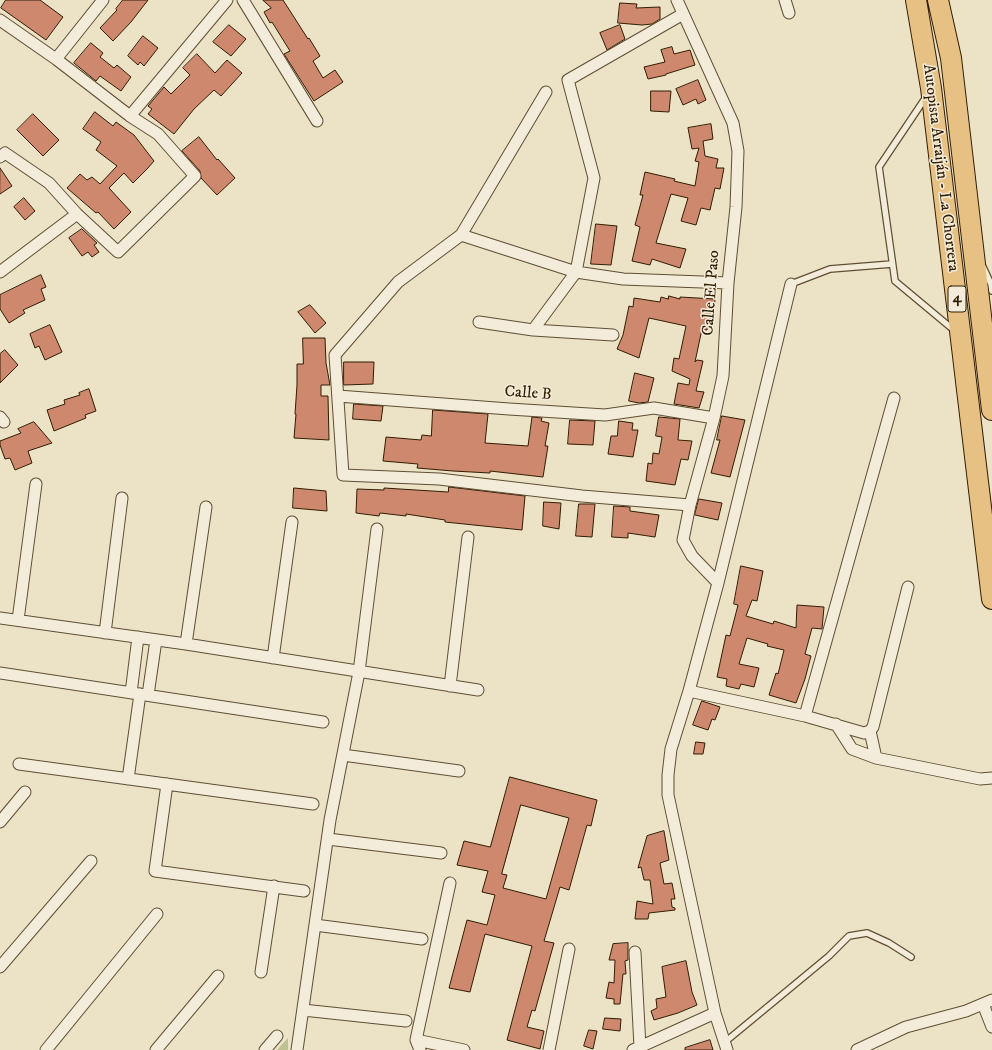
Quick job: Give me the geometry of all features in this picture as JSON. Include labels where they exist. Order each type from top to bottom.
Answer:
[{"type":"highway","name":"Autopista Arraiján - La Chorrera","points":[[916,0],[932,88],[992,599]]},
{"type":"highway","name":"Autopista Arraiján - La Chorrera","points":[[938,0],[950,58],[992,410]]},
{"type":"street","points":[[56,59],[103,0]]},
{"type":"street","points":[[130,116],[227,0]]},
{"type":"street","points":[[243,0],[317,122]]},
{"type":"street","name":"Calle El Paso","points":[[677,0],[733,123],[738,150],[736,207],[728,283],[723,376],[714,418],[690,504],[683,540],[692,556],[718,584]]},
{"type":"street","points":[[785,0],[789,13]]},
{"type":"street","points":[[533,330],[576,272],[594,178],[568,80],[683,14]]},
{"type":"street","points":[[0,20],[56,59],[130,116],[158,134],[195,176],[118,252],[77,214],[49,183],[5,153],[0,157]]},
{"type":"street","points":[[546,92],[461,235],[398,282],[335,355],[343,475],[439,479],[582,496],[690,504]]},
{"type":"street","points":[[0,272],[77,214]]},
{"type":"street","points":[[461,235],[576,272],[623,279],[728,283]]},
{"type":"street","points":[[726,1046],[715,1013],[668,796],[668,775],[671,749],[689,691],[718,584],[791,284]]},
{"type":"street","points":[[479,322],[533,330],[613,335]]},
{"type":"street","name":"Calle B","points":[[338,396],[605,415],[654,408],[714,418]]},
{"type":"street","points":[[805,716],[894,398]]},
{"type":"street","points":[[18,620],[36,484]]},
{"type":"street","points":[[105,633],[122,498]]},
{"type":"street","points":[[186,644],[206,507]]},
{"type":"street","points":[[273,658],[292,522]]},
{"type":"street","points":[[297,1050],[328,839],[359,672],[377,529]]},
{"type":"street","points":[[450,686],[468,537]]},
{"type":"street","points":[[689,691],[805,716],[864,733],[870,731],[873,727],[908,587]]},
{"type":"street","points":[[0,618],[186,644],[478,690]]},
{"type":"street","points":[[138,637],[140,694]]},
{"type":"street","points":[[128,779],[140,694],[156,640]]},
{"type":"street","points":[[0,673],[323,722]]},
{"type":"street","points":[[836,724],[852,750],[876,758],[980,779],[992,778]]},
{"type":"street","points":[[870,731],[876,758]]},
{"type":"street","points":[[343,755],[459,771]]},
{"type":"street","points":[[19,764],[313,804]]},
{"type":"street","points":[[167,784],[155,871],[304,891]]},
{"type":"street","points":[[0,822],[25,792]]},
{"type":"street","points":[[328,839],[441,853]]},
{"type":"street","points":[[0,967],[91,860]]},
{"type":"street","points":[[450,883],[418,1045],[464,1050]]},
{"type":"street","points":[[261,972],[274,886]]},
{"type":"street","points":[[46,1050],[157,914]]},
{"type":"street","points":[[315,925],[422,939]]},
{"type":"street","points":[[549,1050],[569,949]]},
{"type":"street","points":[[635,952],[636,1049],[715,1013]]},
{"type":"street","points":[[156,1050],[218,976]]},
{"type":"street","points":[[858,1050],[906,1027],[966,1011],[987,1002],[992,1027]]},
{"type":"street","points":[[303,1010],[406,1022]]},
{"type":"street","points":[[265,1050],[277,1036]]},
{"type":"lane","points":[[932,88],[879,167],[895,281],[962,337]]},
{"type":"lane","points":[[972,240],[991,284],[992,291]]},
{"type":"lane","points":[[791,284],[830,269],[892,264]]},
{"type":"lane","points":[[726,1046],[829,956],[849,936],[867,933],[889,942],[911,957]]},
{"type":"green space","points":[[288,1038],[288,1050],[277,1050]]},
{"type":"building","points":[[6,0],[40,0],[63,17],[46,40],[1,8]]},
{"type":"building","points":[[123,0],[148,0],[131,22],[113,41],[100,28],[117,10],[116,9]]},
{"type":"building","points":[[263,0],[283,0],[320,56],[313,61],[323,78],[335,70],[343,82],[314,101],[284,54],[290,51],[264,12],[271,8]]},
{"type":"building","points":[[620,3],[637,4],[636,8],[660,7],[660,19],[652,24],[642,25],[618,23]]},
{"type":"building","points":[[229,25],[246,39],[231,56],[213,42]]},
{"type":"building","points":[[620,25],[625,39],[607,50],[600,33]]},
{"type":"building","points":[[143,36],[158,48],[144,66],[140,62],[138,65],[128,56]]},
{"type":"building","points":[[91,43],[103,53],[100,57],[114,68],[117,65],[131,77],[121,91],[100,76],[96,81],[74,63]]},
{"type":"building","points":[[672,47],[674,54],[690,50],[695,65],[666,75],[648,79],[644,67],[665,62],[661,50]]},
{"type":"building","points":[[197,54],[215,73],[227,60],[242,73],[221,96],[214,90],[194,109],[174,134],[148,114],[152,109],[148,106],[164,87],[171,94],[190,75],[183,68]]},
{"type":"building","points":[[698,80],[706,100],[698,104],[696,99],[683,105],[676,89]]},
{"type":"building","points":[[651,91],[671,91],[669,112],[651,111]]},
{"type":"building","points":[[95,112],[113,126],[116,122],[134,135],[154,161],[133,183],[124,173],[109,188],[131,212],[114,229],[98,212],[96,213],[67,188],[80,174],[87,180],[92,177],[100,184],[117,166],[96,150],[101,142],[83,129]]},
{"type":"building","points":[[33,114],[59,140],[43,156],[17,130]]},
{"type":"building","points":[[711,124],[713,139],[703,141],[705,156],[718,159],[716,168],[724,168],[720,189],[715,188],[710,210],[701,208],[696,225],[681,221],[688,198],[671,194],[656,243],[686,249],[680,268],[652,259],[650,265],[632,261],[640,227],[635,225],[643,195],[640,195],[645,172],[675,179],[674,181],[695,186],[699,162],[695,161],[699,148],[692,149],[688,128]]},
{"type":"building","points":[[199,137],[217,160],[218,159],[235,178],[217,195],[201,178],[200,171],[182,151]]},
{"type":"building","points":[[0,168],[12,186],[0,194]]},
{"type":"building","points":[[24,198],[35,211],[25,220],[14,207]]},
{"type":"building","points":[[596,224],[617,226],[611,265],[591,264]]},
{"type":"building","points":[[82,229],[97,243],[94,245],[99,252],[92,257],[88,252],[82,256],[69,238]]},
{"type":"building","points":[[41,275],[46,287],[41,289],[45,300],[23,310],[25,313],[9,323],[0,309],[0,295]]},
{"type":"building","points":[[669,296],[680,299],[680,297],[715,299],[713,324],[707,324],[707,330],[702,329],[695,362],[697,360],[703,361],[696,391],[704,392],[699,408],[674,404],[678,383],[689,385],[690,379],[672,371],[674,358],[679,359],[686,326],[649,318],[639,358],[617,349],[623,335],[629,306],[633,307],[634,298],[660,302],[661,297],[668,299]]},
{"type":"building","points":[[310,305],[326,323],[315,333],[298,312]]},
{"type":"building","points":[[50,325],[62,352],[45,360],[39,346],[35,348],[30,334]]},
{"type":"building","points":[[303,338],[325,338],[326,363],[330,385],[321,385],[321,396],[328,396],[329,440],[294,438],[297,364],[303,364]]},
{"type":"building","points":[[5,350],[18,365],[0,383],[0,354]]},
{"type":"building","points":[[344,362],[374,362],[373,384],[344,385]]},
{"type":"building","points":[[635,373],[654,378],[648,402],[639,403],[629,401]]},
{"type":"building","points":[[89,389],[96,411],[85,415],[86,418],[54,431],[47,410],[65,404],[64,400],[80,395],[79,393]]},
{"type":"building","points":[[354,404],[383,406],[381,421],[353,419]]},
{"type":"building","points":[[433,410],[488,414],[485,443],[528,446],[532,417],[542,418],[541,421],[549,423],[545,446],[548,446],[543,477],[490,471],[490,473],[417,468],[418,464],[383,461],[386,437],[421,440],[422,435],[431,436]]},
{"type":"building","points":[[722,416],[745,420],[730,477],[711,473],[720,440],[717,440]]},
{"type":"building","points":[[659,417],[680,419],[678,440],[692,441],[688,460],[681,459],[675,485],[646,481],[648,463],[652,464],[653,453],[659,454],[662,437],[656,436]]},
{"type":"building","points":[[570,420],[595,421],[593,445],[568,444]]},
{"type":"building","points":[[619,421],[633,423],[632,430],[638,430],[633,457],[608,454],[611,436],[617,436]]},
{"type":"building","points":[[34,422],[52,443],[28,451],[32,463],[15,470],[10,458],[5,459],[0,441],[21,433],[18,429]]},
{"type":"building","points":[[449,487],[525,496],[522,530],[445,522],[445,520],[406,514],[406,516],[380,513],[379,516],[356,513],[357,489],[384,490],[384,488],[448,492]]},
{"type":"building","points":[[294,488],[326,491],[327,511],[293,508]]},
{"type":"building","points":[[699,499],[722,503],[718,520],[695,515]]},
{"type":"building","points":[[544,502],[561,503],[559,529],[543,526]]},
{"type":"building","points":[[579,504],[595,504],[592,537],[576,536]]},
{"type":"building","points":[[614,506],[630,507],[630,511],[659,515],[655,537],[628,533],[628,538],[612,537]]},
{"type":"building","points":[[741,566],[763,571],[757,601],[752,600],[746,616],[773,624],[774,621],[796,628],[797,605],[824,607],[822,629],[812,628],[805,654],[811,656],[805,679],[796,703],[769,695],[776,673],[778,674],[784,650],[767,646],[768,644],[747,638],[739,664],[759,668],[754,687],[741,684],[739,689],[726,686],[727,679],[717,677],[726,635],[730,636],[738,605],[734,604]]},
{"type":"building","points":[[702,701],[720,707],[715,720],[712,719],[708,730],[693,725]]},
{"type":"building","points":[[696,742],[705,743],[703,754],[694,754]]},
{"type":"building","points":[[510,777],[597,800],[591,826],[587,825],[569,890],[560,887],[544,941],[554,943],[535,1011],[532,1010],[527,1027],[544,1031],[540,1049],[507,1040],[532,946],[485,934],[470,992],[449,988],[467,920],[487,925],[495,895],[482,892],[488,871],[457,865],[464,841],[490,847]],"holes":[[[521,805],[569,818],[546,899],[503,888],[507,875],[502,874]]]},
{"type":"building","points":[[664,831],[669,860],[660,863],[664,884],[672,883],[675,899],[671,899],[672,907],[675,908],[675,910],[649,913],[648,919],[635,919],[637,901],[653,904],[650,880],[644,880],[641,867],[638,868],[647,836]]},
{"type":"building","points":[[628,943],[628,960],[625,961],[626,974],[623,974],[620,1004],[614,1004],[614,999],[606,998],[609,982],[614,983],[615,960],[609,960],[613,944]]},
{"type":"building","points":[[686,961],[692,992],[697,1005],[678,1013],[654,1020],[651,1011],[657,1008],[656,999],[666,997],[662,967]]},
{"type":"building","points":[[605,1018],[621,1019],[620,1031],[603,1029]]},
{"type":"building","points":[[589,1030],[597,1031],[593,1049],[584,1046]]},
{"type":"building","points":[[710,1040],[713,1050],[685,1050],[685,1048]]}]
